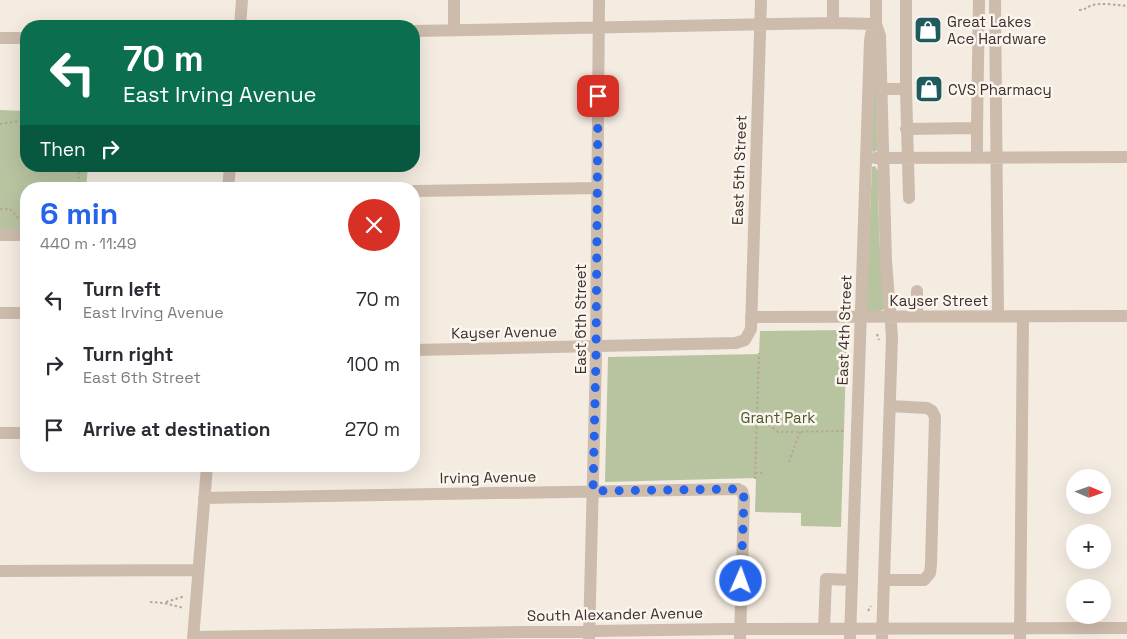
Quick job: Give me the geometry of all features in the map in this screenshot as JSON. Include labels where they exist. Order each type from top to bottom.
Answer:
[{"type":"street","points":[[240,20],[242,0]]},
{"type":"street","points":[[454,0],[454,30]]},
{"type":"street","name":"East 6th Street","points":[[589,635],[596,346],[599,0]]},
{"type":"street","name":"East 5th Street","points":[[745,340],[751,328],[761,0]]},
{"type":"street","points":[[833,0],[833,23]]},
{"type":"street","name":"East 4th Street","points":[[876,0],[876,24],[880,36],[886,261],[892,337],[882,634]]},
{"type":"street","points":[[906,0],[906,129],[909,198]]},
{"type":"street","points":[[976,157],[979,0]]},
{"type":"street","points":[[995,0],[998,316]]},
{"type":"street","points":[[420,31],[760,24],[876,24]]},
{"type":"street","name":"East 4th Street","points":[[850,634],[870,41],[876,24]]},
{"type":"street","points":[[0,38],[20,38]]},
{"type":"street","points":[[881,89],[906,89]]},
{"type":"street","points":[[906,129],[977,128]]},
{"type":"street","points":[[866,158],[1127,157]]},
{"type":"street","points":[[420,191],[597,188]]},
{"type":"street","points":[[0,235],[20,235]]},
{"type":"street","points":[[917,291],[917,316]]},
{"type":"street","points":[[0,313],[20,313]]},
{"type":"street","points":[[1020,634],[1023,316]]},
{"type":"street","name":"Kayser Street","points":[[751,317],[1127,316]]},
{"type":"street","name":"Kayser Avenue","points":[[420,350],[736,343],[745,340]]},
{"type":"street","points":[[884,580],[924,580],[930,573],[931,555],[935,417],[932,410],[927,408],[890,406]]},
{"type":"street","points":[[0,433],[20,433]]},
{"type":"street","points":[[194,638],[206,472]]},
{"type":"street","name":"Irving Avenue","points":[[204,498],[734,488],[742,491],[744,509],[740,634]]},
{"type":"street","points":[[0,572],[198,570]]},
{"type":"street","points":[[824,629],[826,579],[851,580]]},
{"type":"street","name":"South Alexander Avenue","points":[[194,638],[740,634],[824,629],[850,634],[1020,634],[1127,628]]},
{"type":"path","points":[[1095,0],[1095,5]]},
{"type":"path","points":[[1079,10],[1095,5],[1127,6]]},
{"type":"path","points":[[0,124],[20,121]]},
{"type":"path","points":[[0,209],[10,208],[17,217],[20,218]]},
{"type":"path","points":[[877,334],[879,340]]},
{"type":"path","points":[[755,479],[758,353]]},
{"type":"path","points":[[757,416],[778,432],[846,432]]},
{"type":"path","points":[[824,428],[830,432]]},
{"type":"path","points":[[789,462],[800,432]]},
{"type":"path","points":[[755,473],[762,473]]},
{"type":"path","points":[[150,602],[164,602],[185,596]]},
{"type":"path","points":[[164,602],[184,608]]},
{"type":"path","points":[[868,611],[872,606]]},
{"type":"green space","points":[[876,36],[877,150],[875,152],[871,151]]},
{"type":"green space","points":[[0,110],[20,111],[20,172],[87,172],[87,182],[20,182],[20,229],[0,229]]},
{"type":"green space","points":[[875,166],[878,171],[879,234],[884,309],[880,311],[866,311],[872,167]]},
{"type":"green space","name":"Grant Park","points":[[847,330],[841,527],[801,526],[801,513],[755,512],[756,478],[605,482],[608,357],[759,354],[760,331]]},
{"type":"place","name":"Great Lakes Ace Hardware","points":[[928,30]]},
{"type":"place","name":"CVS Pharmacy","points":[[929,89]]},
{"type":"route","points":[[598,96],[593,491],[730,488],[742,491],[744,498],[741,581]]}]
